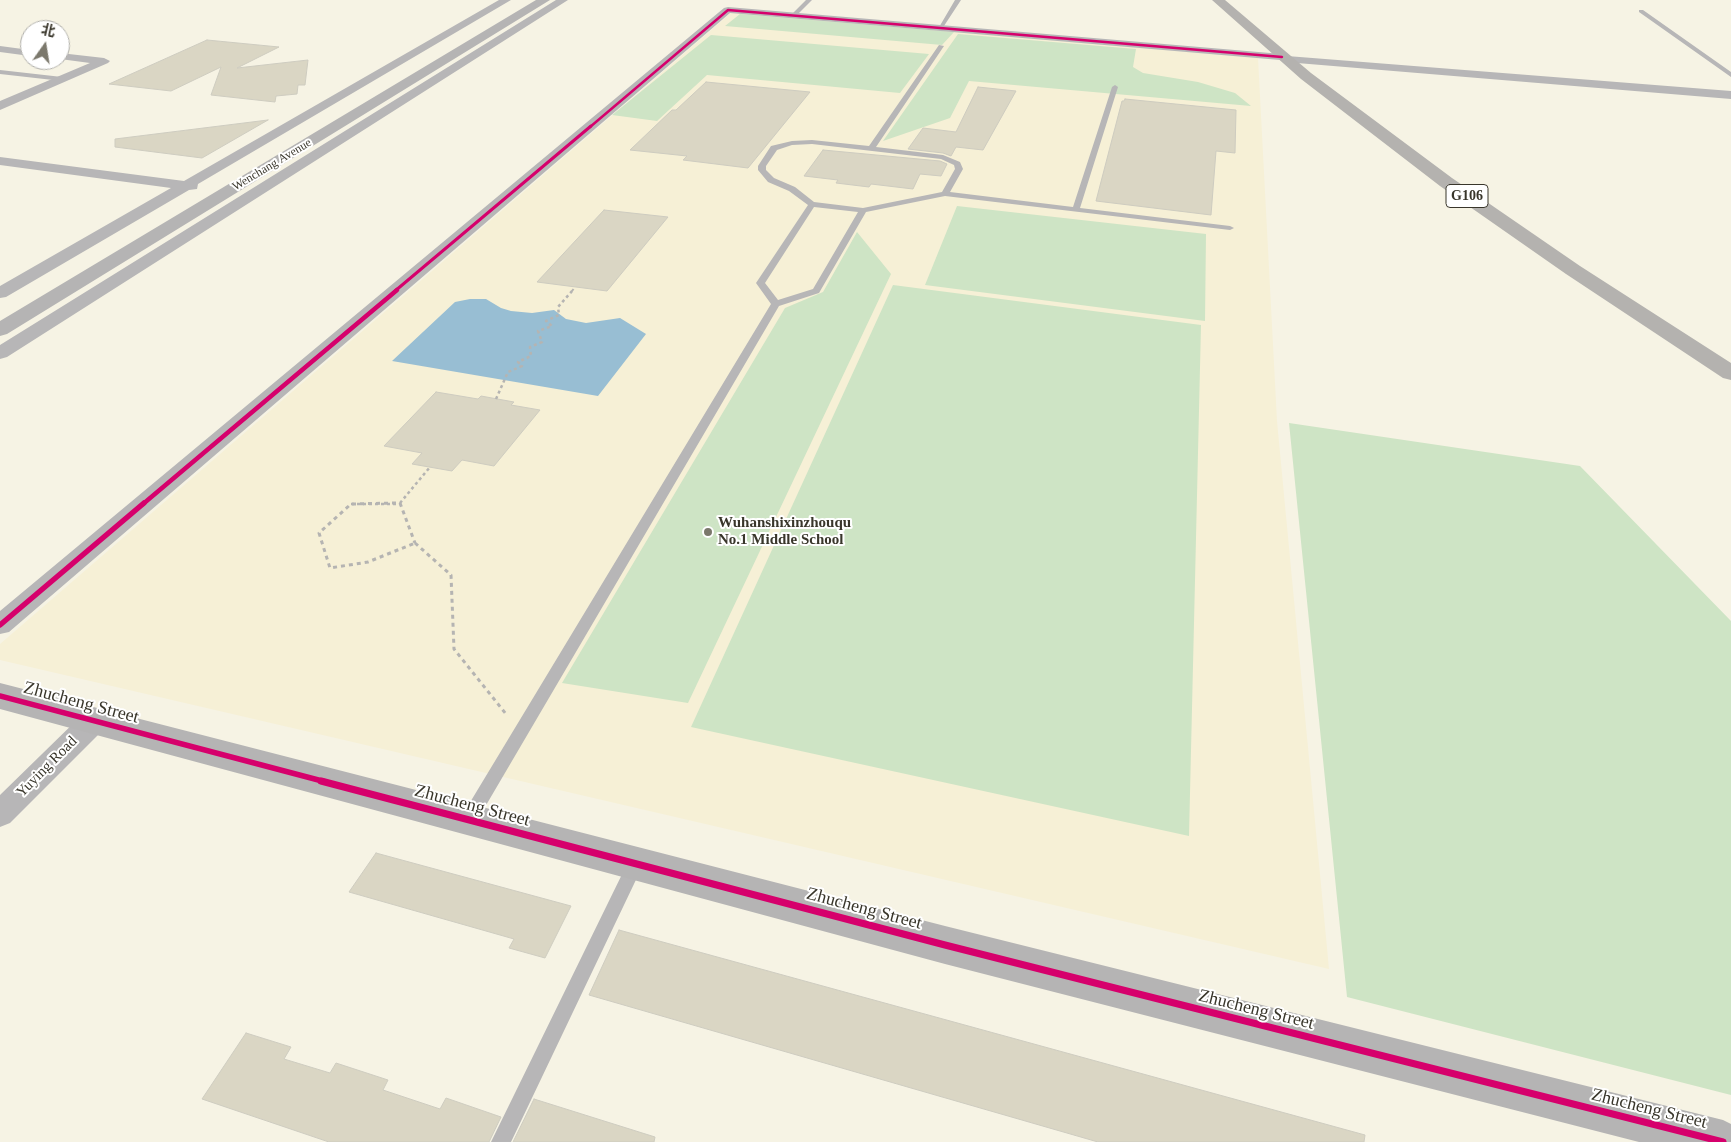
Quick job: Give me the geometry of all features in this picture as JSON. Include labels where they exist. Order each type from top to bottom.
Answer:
[{"type":"highway","name":"G106","points":[[1218,0],[1284,58],[1348,109],[1504,223],[1731,373]]},
{"type":"main road","name":"Wenchang Avenue","points":[[0,314],[528,0]]},
{"type":"main road","name":"Wenchang Avenue","points":[[0,330],[544,0]]},
{"type":"main road","name":"Zhucheng Street","points":[[0,696],[945,945],[1723,1142]]},
{"type":"street","points":[[0,293],[506,0]]},
{"type":"street","points":[[0,353],[563,0]]},
{"type":"street","points":[[0,626],[728,10],[1731,95]]},
{"type":"street","points":[[0,49],[20,51]]},
{"type":"street","points":[[0,106],[104,61],[70,57]]},
{"type":"street","points":[[0,161],[211,189]]},
{"type":"street","name":"Yuying Road","points":[[0,814],[94,721]]},
{"type":"lane","points":[[793,16],[808,0]]},
{"type":"lane","points":[[940,28],[958,0]]},
{"type":"lane","points":[[1641,11],[1731,75]]},
{"type":"lane","points":[[872,149],[941,46]]},
{"type":"lane","points":[[0,72],[62,79]]},
{"type":"lane","points":[[1076,209],[1115,87]]},
{"type":"lane","points":[[945,194],[959,169],[954,161],[944,158],[812,142],[792,143],[774,148],[763,162],[762,170],[771,180],[792,189],[812,204],[863,210],[945,194],[1230,228]]},
{"type":"lane","points":[[776,304],[760,283],[812,204]]},
{"type":"lane","points":[[468,819],[776,304],[816,291],[863,210]]},
{"type":"lane","points":[[501,1142],[636,863]]},
{"type":"path","points":[[496,399],[508,372],[522,366],[518,362],[531,356],[530,347],[542,342],[538,331],[552,326],[546,321],[559,315],[558,307],[575,287]]},
{"type":"path","points":[[415,543],[368,562],[330,568],[319,533],[351,504],[400,503],[430,467]]},
{"type":"path","points":[[400,503],[415,543],[451,576],[454,649],[520,732]]},
{"type":"shaded area","name":"Wuhanshixinzhouqu No.1 Middle School","points":[[732,12],[1258,58],[1277,421],[1329,969],[0,660],[0,644]]},
{"type":"green space","points":[[740,14],[954,32],[942,45],[725,26]]},
{"type":"green space","points":[[958,34],[1136,49],[1133,67],[1143,73],[1198,82],[1235,93],[1251,106],[969,81],[950,118],[883,141]]},
{"type":"green space","points":[[711,35],[929,54],[900,93],[707,75],[657,121],[612,115]]},
{"type":"green space","points":[[957,206],[1206,234],[1205,321],[925,285]]},
{"type":"green space","points":[[857,232],[891,274],[688,703],[562,683],[785,308],[823,292]]},
{"type":"green space","points":[[893,285],[1201,325],[1189,836],[691,727]]},
{"type":"green space","points":[[1289,423],[1580,466],[1731,621],[1731,1095],[1347,997]]},
{"type":"water","points":[[470,299],[486,299],[501,308],[511,311],[532,313],[554,310],[566,319],[586,323],[620,318],[646,334],[598,396],[392,361],[455,302]]},
{"type":"building","points":[[207,40],[279,47],[237,68],[308,60],[305,85],[298,85],[297,94],[276,96],[275,102],[211,95],[221,67],[171,91],[109,84]]},
{"type":"building","points":[[706,82],[810,92],[748,168],[683,160],[687,156],[630,150],[672,110],[676,110]]},
{"type":"building","points":[[978,87],[1016,91],[983,150],[956,147],[951,156],[943,153],[908,149],[923,128],[956,132]]},
{"type":"building","points":[[1125,99],[1236,110],[1235,153],[1216,151],[1211,215],[1096,201],[1122,101]]},
{"type":"building","points":[[268,120],[202,158],[115,147],[115,139]]},
{"type":"building","points":[[823,150],[940,161],[947,164],[941,176],[920,174],[913,189],[871,184],[869,187],[836,183],[838,180],[804,176]]},
{"type":"building","points":[[604,210],[668,217],[607,291],[537,282]]},
{"type":"building","points":[[436,392],[478,399],[481,396],[514,402],[511,405],[540,410],[494,466],[462,460],[452,471],[412,464],[422,453],[384,446]]},
{"type":"building","points":[[376,853],[571,906],[545,958],[509,948],[514,939],[349,892]]},
{"type":"building","points":[[619,930],[1365,1135],[1364,1142],[1098,1142],[589,995]]},
{"type":"building","points":[[246,1033],[291,1047],[284,1059],[330,1073],[336,1063],[388,1080],[383,1090],[440,1109],[446,1098],[501,1117],[489,1142],[329,1142],[202,1099]]},
{"type":"building","points":[[534,1099],[655,1137],[654,1142],[513,1142]]},
{"type":"cycle path","points":[[0,625],[728,10],[1282,57]]},
{"type":"cycle path","points":[[0,696],[945,945],[1723,1142]]},
{"type":"place","name":"Wuhanshixinzhouqu No.1 Middle School","points":[[708,532]]}]
